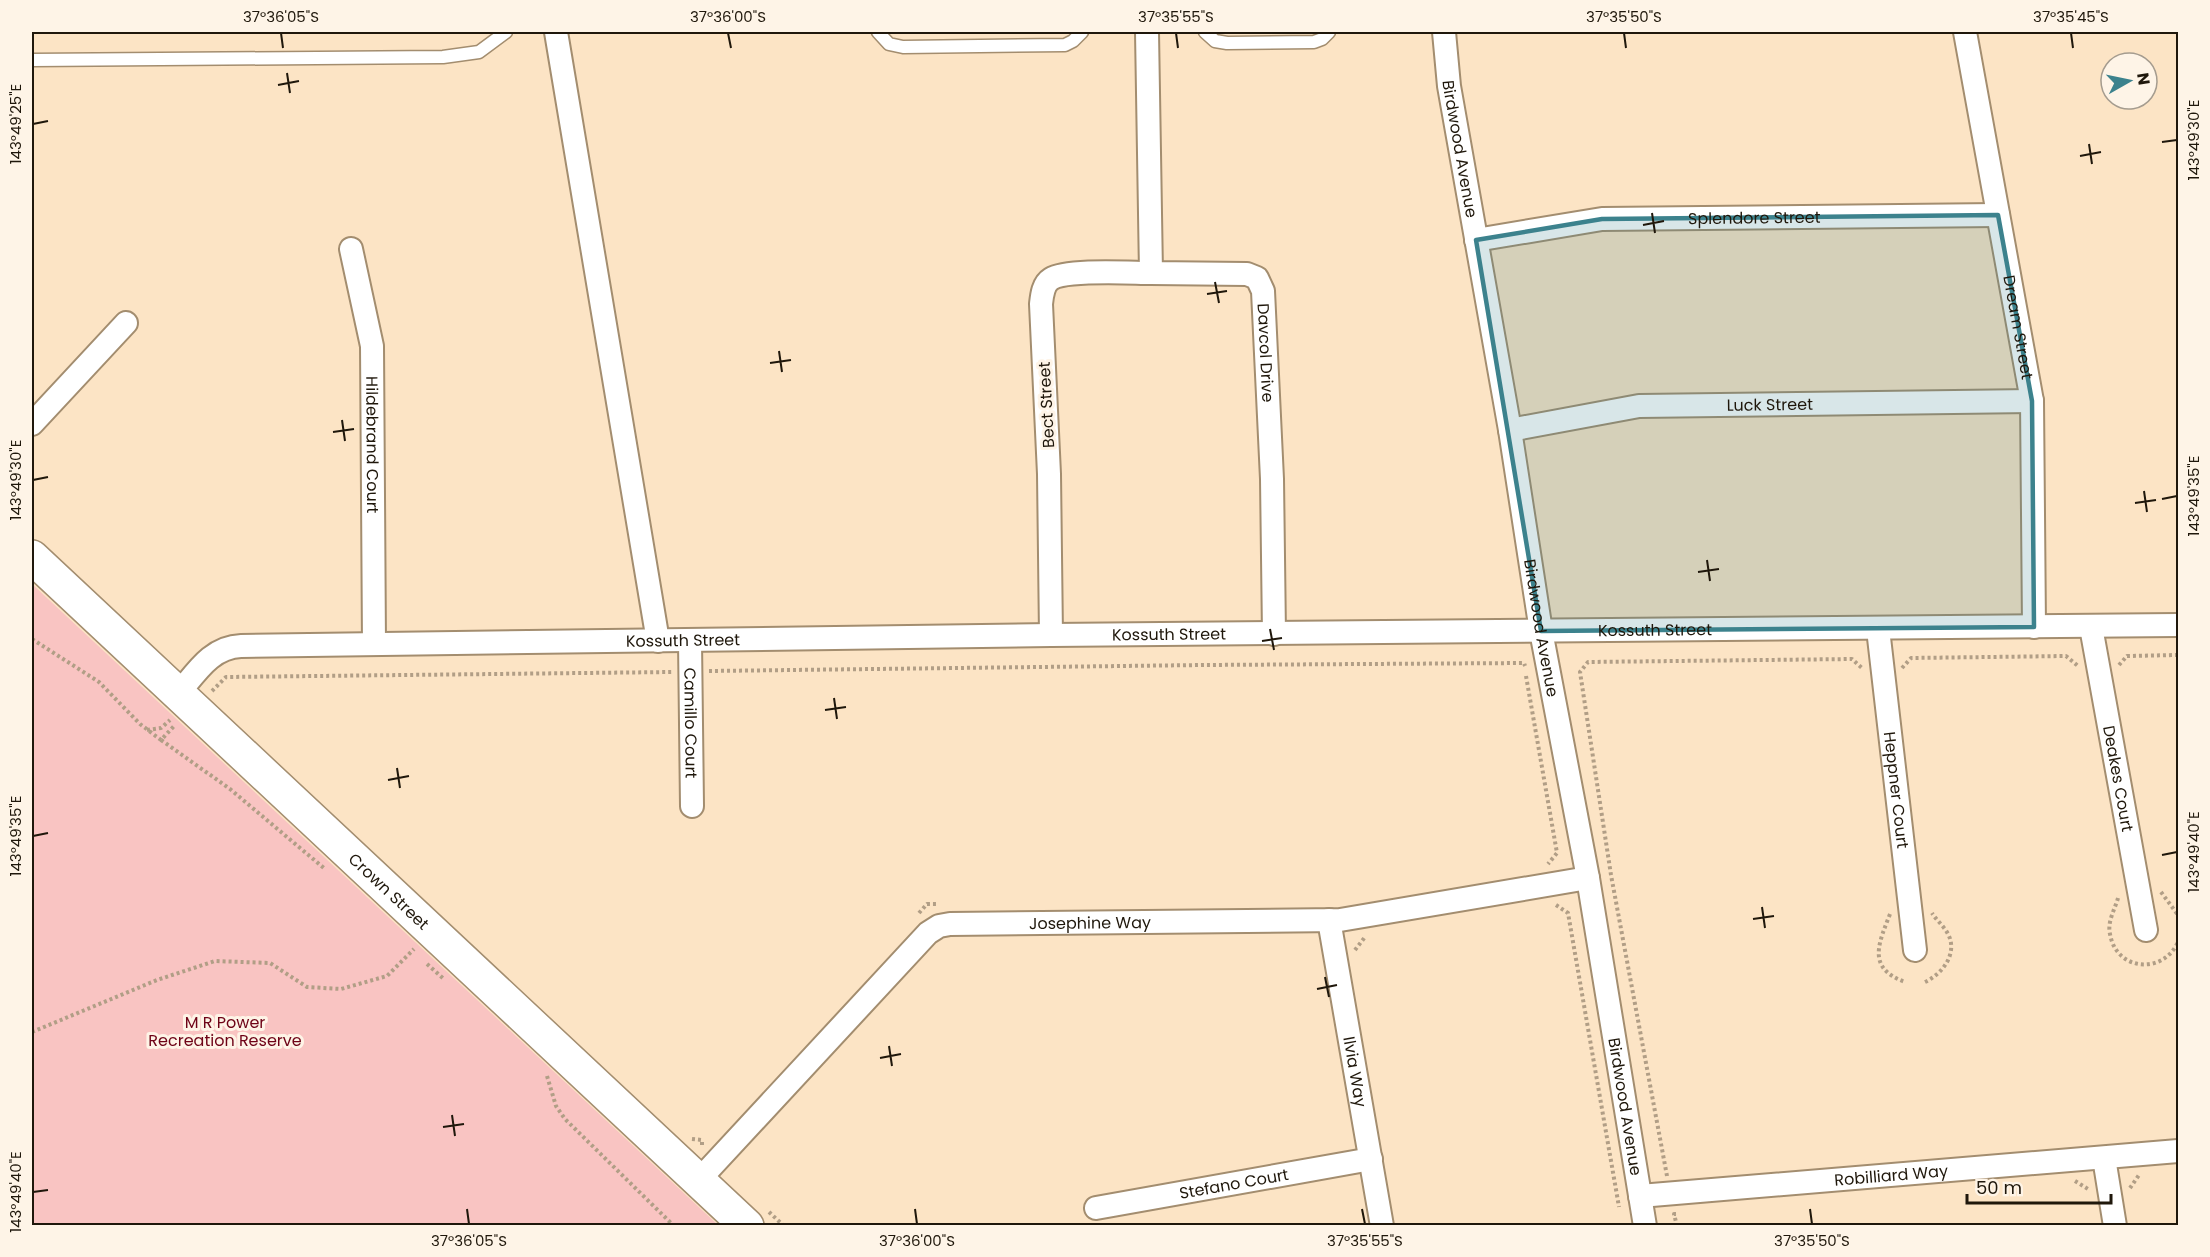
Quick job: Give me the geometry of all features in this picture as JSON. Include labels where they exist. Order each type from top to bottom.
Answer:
[{"type":"street","points":[[555,32],[658,641]]},
{"type":"street","points":[[1147,32],[1151,273]]},
{"type":"street","name":"Birdwood Avenue","points":[[1444,32],[1449,86],[1510,430],[1541,631],[1588,878],[1629,1198],[1645,1226]]},
{"type":"street","name":"Dream Street","points":[[1965,32],[2032,401],[2034,627]]},
{"type":"street","name":"Splendore Street","points":[[1476,240],[1602,219],[1998,215]]},
{"type":"street","name":"Hildebrand Court","points":[[351,249],[372,346],[374,644]]},
{"type":"street","name":"Davcol Drive","points":[[1151,273],[1240,273],[1255,277],[1262,286],[1272,479],[1274,634]]},
{"type":"street","name":"Bect Street","points":[[1051,635],[1049,474],[1041,304],[1044,288],[1052,279],[1066,274],[1151,273]]},
{"type":"street","points":[[32,424],[126,323]]},
{"type":"street","name":"Luck Street","points":[[1510,430],[1639,406],[2032,401]]},
{"type":"street","name":"Crown Street","points":[[32,557],[194,698],[747,1226]]},
{"type":"street","name":"Kossuth Street","points":[[194,698],[208,659],[225,648],[241,646],[1051,635],[2178,626]]},
{"type":"street","name":"Deakes Court","points":[[2091,627],[2146,930]]},
{"type":"street","name":"Heppner Court","points":[[1878,629],[1915,950]]},
{"type":"street","name":"Camillo Court","points":[[690,641],[692,806]]},
{"type":"street","name":"Josephine Way","points":[[699,1180],[920,942],[939,926],[950,924],[1329,920],[1371,916],[1588,878]]},
{"type":"street","name":"Ilvia Way","points":[[1329,920],[1382,1226]]},
{"type":"street","name":"Robilliard Way","points":[[1629,1198],[1672,1204],[2178,1151]]},
{"type":"street","points":[[2104,1158],[2115,1226]]},
{"type":"street","name":"Stefano Court","points":[[1096,1208],[1371,1159]]},
{"type":"lane","points":[[32,60],[444,57],[479,52],[506,32]]},
{"type":"lane","points":[[878,32],[889,44],[903,47],[1062,45],[1071,43],[1082,32]]},
{"type":"lane","points":[[1205,32],[1215,41],[1227,43],[1314,42],[1322,39],[1329,32]]},
{"type":"path","points":[[32,639],[99,682],[140,724],[230,789],[328,872]]},
{"type":"path","points":[[1911,658],[2066,656]]},
{"type":"path","points":[[2127,656],[2178,656]]},
{"type":"path","points":[[1672,1204],[1611,875],[1580,672],[1588,662],[1852,659]]},
{"type":"path","points":[[161,740],[194,698],[226,677],[1524,663],[1557,853],[1548,864],[1543,865],[1550,905],[1556,904],[1568,913],[1629,1198]]},
{"type":"path","points":[[911,922],[927,904],[939,904]]},
{"type":"path","points":[[1357,961],[1355,950],[1363,938],[1374,936],[1371,916]]},
{"type":"path","points":[[2149,965],[2162,961],[2172,954],[2178,942]]},
{"type":"path","points":[[32,1032],[157,980],[215,961],[270,963],[307,987],[341,988],[387,976],[412,947],[436,974],[447,981]]},
{"type":"path","points":[[545,1070],[556,1106],[565,1119],[674,1226]]},
{"type":"path","points":[[702,1140],[708,1140]]},
{"type":"path","points":[[2111,1201],[2132,1198],[2130,1186],[2138,1175],[2148,1174]]},
{"type":"highlighted area","points":[[1998,215],[2032,401],[2034,627],[1541,631],[1476,240],[1602,219]]},
{"type":"green space","name":"M R Power Recreation Reserve","points":[[32,584],[718,1225],[32,1225]]}]
